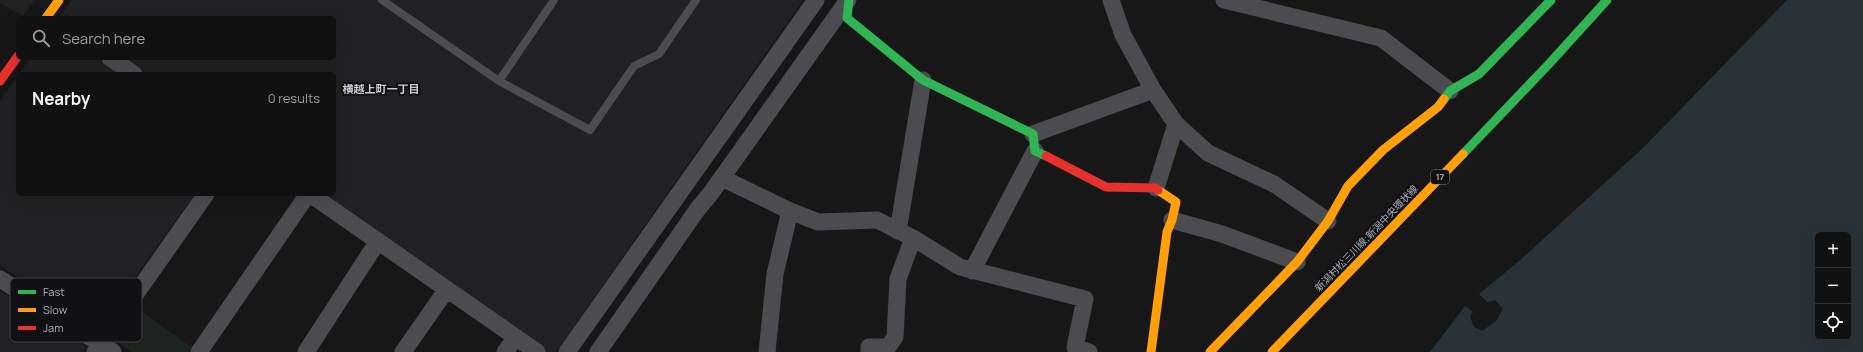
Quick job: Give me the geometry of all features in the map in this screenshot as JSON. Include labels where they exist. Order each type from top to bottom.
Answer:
[{"type":"street","points":[[49,16],[59,0]]},
{"type":"street","points":[[567,352],[816,0]]},
{"type":"street","points":[[849,0],[847,18],[923,80],[1033,134],[1153,90]]},
{"type":"street","points":[[598,352],[697,210],[722,178],[849,0]]},
{"type":"street","points":[[1111,0],[1123,34],[1153,90],[1176,124],[1208,152],[1274,184],[1328,221]]},
{"type":"street","points":[[1224,0],[1381,38],[1450,92]]},
{"type":"street","points":[[1210,352],[1297,262],[1328,221],[1348,186],[1383,150],[1438,106],[1450,92],[1480,74],[1551,0]]},
{"type":"street","name":"新潟村松三川線;新潟中央環状線","points":[[1272,352],[1548,65],[1607,0]]},
{"type":"street","points":[[0,81],[16,59]]},
{"type":"street","points":[[113,60],[131,72]]},
{"type":"street","points":[[869,352],[869,348],[888,347],[895,337],[898,279],[906,235],[923,80]]},
{"type":"street","points":[[1156,188],[1176,124]]},
{"type":"street","points":[[972,271],[1035,151],[1033,134]]},
{"type":"street","points":[[1035,151],[1106,187],[1156,188],[1176,202],[1172,220],[1167,232],[1151,352]]},
{"type":"street","points":[[722,178],[790,211],[818,222],[876,220],[906,235],[960,267],[1085,299],[1079,350]]},
{"type":"street","points":[[142,291],[205,196]]},
{"type":"street","points":[[199,352],[308,196]]},
{"type":"street","points":[[312,196],[537,352]]},
{"type":"street","points":[[767,352],[775,274],[790,211]]},
{"type":"street","points":[[1172,220],[1222,234],[1297,262]]},
{"type":"street","points":[[306,352],[378,241]]},
{"type":"street","points":[[0,279],[10,286]]},
{"type":"street","points":[[403,352],[447,289]]},
{"type":"street","points":[[505,352],[516,337]]},
{"type":"street","points":[[91,342],[103,350]]},
{"type":"lane","points":[[382,0],[499,81],[590,130],[634,66],[659,54],[696,0]]},
{"type":"lane","points":[[499,81],[554,0]]},
{"type":"shaded area","points":[[0,0],[34,0],[23,16],[0,3]]},
{"type":"shaded area","points":[[72,0],[803,0],[556,352],[544,352],[322,196],[336,196],[336,72],[20,72],[29,60],[336,60],[336,16],[60,16]]},
{"type":"shaded area","points":[[1787,0],[1863,0],[1863,352],[1430,352],[1465,306],[1473,312],[1470,317],[1474,327],[1482,331],[1496,321],[1503,309],[1495,300],[1487,302],[1479,294],[1518,262],[1643,148]]},
{"type":"shaded area","points":[[16,79],[16,196],[194,196],[134,278],[18,278],[0,265],[0,101]]},
{"type":"shaded area","points":[[0,291],[10,297],[10,342],[82,342],[85,349],[83,352],[0,352]]},
{"type":"shaded area","points":[[142,312],[191,347],[188,352],[132,352],[118,342],[142,342]]},
{"type":"traffic: fast","points":[[849,0],[847,18],[923,80],[1033,134],[1035,151],[1046,156]]},
{"type":"traffic: fast","points":[[1444,99],[1450,91],[1479,74],[1551,0]]},
{"type":"traffic: fast","points":[[1463,154],[1548,65],[1607,0]]},
{"type":"traffic: slow","points":[[47,16],[59,0]]},
{"type":"traffic: slow","points":[[1210,352],[1297,262],[1328,221],[1348,186],[1383,150],[1438,107],[1444,99]]},
{"type":"traffic: slow","points":[[1272,352],[1463,154]]},
{"type":"traffic: slow","points":[[1151,352],[1167,232],[1172,220],[1176,202],[1158,190]]},
{"type":"traffic: jam","points":[[0,81],[16,59]]},
{"type":"traffic: jam","points":[[1046,156],[1106,187],[1156,188],[1158,190]]},
{"type":"district","name":"横越上町一丁目","points":[[381,89]]}]
